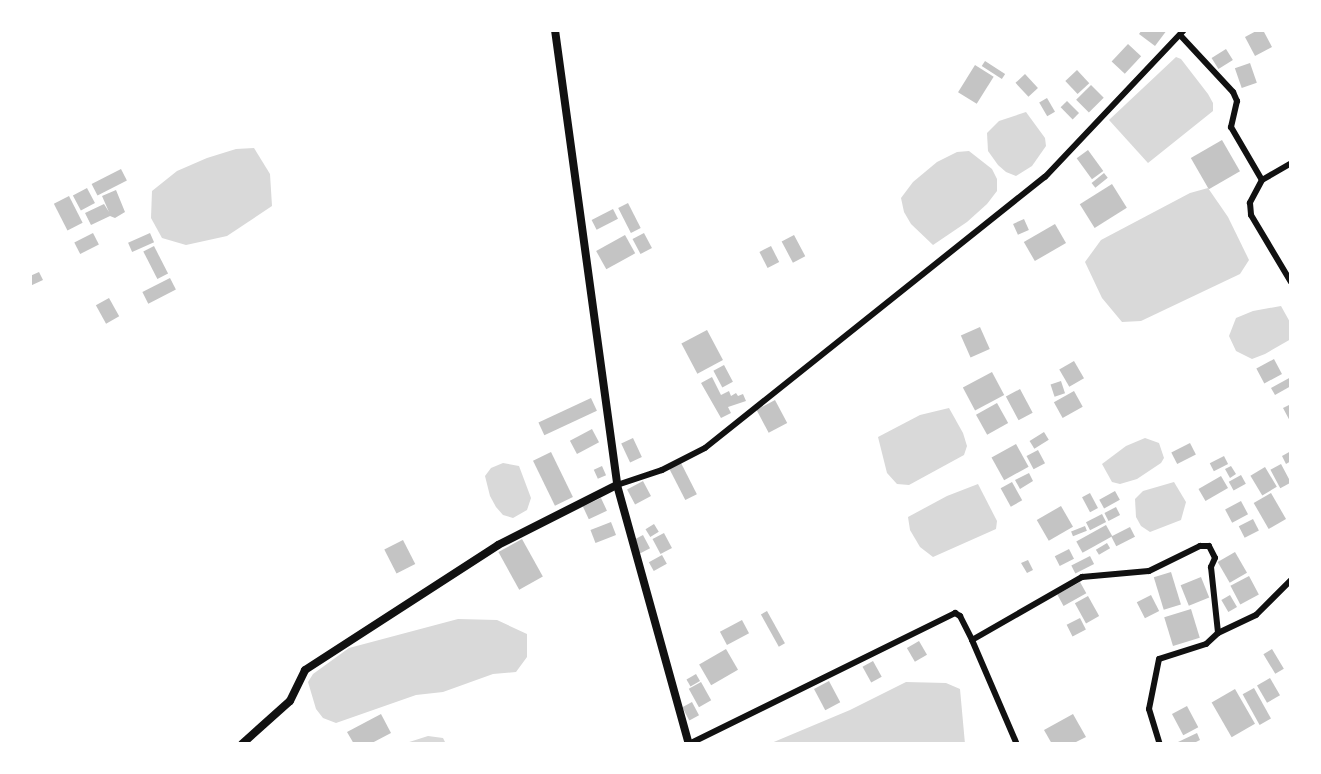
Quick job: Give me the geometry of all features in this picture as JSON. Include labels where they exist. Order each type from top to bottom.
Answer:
[{"type":"street","points":[[555,30],[617,485],[689,744],[955,613],[960,616],[972,640],[1016,742]]},
{"type":"street","points":[[242,744],[290,701],[305,670],[498,545],[617,485],[662,470],[705,448],[1036,184],[1182,32],[1233,93],[1237,110],[1231,127],[1262,180]]},
{"type":"street","points":[[1291,163],[1262,180],[1249,209],[1291,282]]},
{"type":"street","points":[[972,640],[1082,577],[1149,571],[1200,546],[1209,546],[1215,558],[1211,567],[1218,633]]},
{"type":"street","points":[[1160,744],[1149,709],[1159,659],[1206,644],[1218,633],[1256,615],[1291,580]]},
{"type":"shaded area","points":[[1176,57],[1181,59],[1208,94],[1213,103],[1213,111],[1148,163],[1109,120]]},
{"type":"shaded area","points":[[1026,112],[1045,138],[1046,146],[1032,166],[1016,176],[1006,172],[998,165],[988,151],[987,133],[999,121]]},
{"type":"shaded area","points":[[254,148],[270,174],[272,206],[227,236],[186,245],[162,238],[151,218],[152,191],[177,171],[207,158],[236,149]]},
{"type":"shaded area","points":[[969,151],[992,169],[997,179],[997,191],[987,204],[967,222],[933,245],[911,224],[904,212],[901,198],[913,182],[937,162],[957,152]]},
{"type":"shaded area","points":[[1208,188],[1228,217],[1249,260],[1240,274],[1141,321],[1122,322],[1102,298],[1085,262],[1101,240],[1190,193]]},
{"type":"shaded area","points":[[1281,306],[1291,324],[1291,339],[1252,359],[1236,351],[1229,336],[1236,318],[1253,311]]},
{"type":"shaded area","points":[[949,408],[963,433],[967,446],[964,455],[909,485],[897,484],[887,473],[878,437],[920,415]]},
{"type":"shaded area","points":[[1145,438],[1159,443],[1164,458],[1161,463],[1137,479],[1120,484],[1112,482],[1102,464],[1126,446]]},
{"type":"shaded area","points":[[503,463],[519,466],[531,498],[527,510],[513,518],[503,515],[496,507],[490,496],[485,476],[491,468]]},
{"type":"shaded area","points":[[1174,482],[1186,502],[1181,520],[1150,532],[1141,526],[1136,517],[1135,499],[1143,491]]},
{"type":"shaded area","points":[[978,484],[997,521],[996,529],[933,557],[920,547],[910,530],[908,517],[947,496]]},
{"type":"shaded area","points":[[458,619],[497,620],[527,634],[527,657],[516,672],[493,674],[443,692],[416,695],[336,723],[323,718],[316,709],[308,682],[313,674],[349,648]]},
{"type":"shaded area","points":[[906,682],[946,683],[960,689],[965,744],[769,744],[850,710]]},
{"type":"shaded area","points":[[428,736],[443,738],[446,744],[403,744]]},
{"type":"building","points":[[1142,30],[1167,30],[1155,46],[1139,34]]},
{"type":"building","points":[[1258,30],[1263,30],[1272,47],[1255,56],[1245,37]]},
{"type":"building","points":[[1128,44],[1141,56],[1125,74],[1112,62]]},
{"type":"building","points":[[1226,49],[1233,60],[1218,69],[1212,58]]},
{"type":"building","points":[[985,61],[1005,74],[1002,79],[982,66]]},
{"type":"building","points":[[1250,63],[1257,83],[1242,88],[1235,68]]},
{"type":"building","points":[[975,65],[994,77],[977,104],[958,92]]},
{"type":"building","points":[[1077,70],[1089,83],[1078,94],[1065,81]]},
{"type":"building","points":[[1025,74],[1038,88],[1028,97],[1015,83]]},
{"type":"building","points":[[1091,85],[1104,98],[1089,113],[1076,100]]},
{"type":"building","points":[[1047,98],[1055,112],[1047,116],[1039,102]]},
{"type":"building","points":[[1067,101],[1079,113],[1073,119],[1061,107]]},
{"type":"building","points":[[1222,140],[1240,171],[1209,189],[1191,158]]},
{"type":"building","points":[[1088,150],[1103,171],[1092,179],[1077,158]]},
{"type":"building","points":[[121,169],[127,181],[97,196],[92,184]]},
{"type":"building","points":[[1104,173],[1108,178],[1095,188],[1092,183]]},
{"type":"building","points":[[1112,184],[1127,208],[1095,228],[1080,204]]},
{"type":"building","points":[[87,188],[95,203],[81,211],[73,196]]},
{"type":"building","points":[[116,190],[125,212],[115,218],[110,216],[91,225],[85,213],[104,204],[109,212],[102,196]]},
{"type":"building","points":[[69,196],[83,223],[67,230],[54,204]]},
{"type":"building","points":[[628,203],[641,228],[631,233],[618,208]]},
{"type":"building","points":[[613,209],[618,219],[597,230],[592,220]]},
{"type":"building","points":[[1024,219],[1029,230],[1018,235],[1013,224]]},
{"type":"building","points":[[1055,224],[1066,243],[1035,261],[1024,242]]},
{"type":"building","points":[[93,233],[99,245],[80,254],[74,243]]},
{"type":"building","points":[[150,233],[154,242],[132,252],[128,243]]},
{"type":"building","points":[[644,233],[652,248],[641,254],[633,239]]},
{"type":"building","points":[[625,235],[635,253],[606,269],[596,251]]},
{"type":"building","points":[[794,235],[805,256],[793,263],[782,242]]},
{"type":"building","points":[[154,246],[168,274],[157,279],[143,251]]},
{"type":"building","points":[[771,246],[779,262],[768,268],[759,252]]},
{"type":"building","points":[[39,272],[43,280],[30,286],[30,276]]},
{"type":"building","points":[[170,278],[176,290],[148,304],[142,292]]},
{"type":"building","points":[[109,298],[119,316],[106,324],[96,305]]},
{"type":"building","points":[[980,327],[990,349],[971,357],[961,336]]},
{"type":"building","points":[[707,330],[723,360],[697,374],[681,344]]},
{"type":"building","points":[[1274,359],[1282,374],[1264,383],[1256,368]]},
{"type":"building","points":[[1074,361],[1084,378],[1069,387],[1059,370]]},
{"type":"building","points":[[724,365],[733,382],[722,387],[713,371]]},
{"type":"building","points":[[992,372],[1004,395],[975,410],[963,387]]},
{"type":"building","points":[[712,377],[721,395],[729,391],[731,396],[736,393],[738,396],[743,394],[746,401],[728,407],[731,413],[721,418],[701,383]]},
{"type":"building","points":[[1291,377],[1291,386],[1275,395],[1271,388]]},
{"type":"building","points":[[1061,381],[1065,393],[1055,397],[1051,384]]},
{"type":"building","points":[[1020,389],[1033,413],[1019,420],[1006,397]]},
{"type":"building","points":[[1074,391],[1083,407],[1063,418],[1054,402]]},
{"type":"building","points":[[591,398],[597,411],[544,435],[538,423]]},
{"type":"building","points":[[775,400],[787,423],[769,433],[756,410]]},
{"type":"building","points":[[997,403],[1008,423],[987,435],[976,415]]},
{"type":"building","points":[[1291,404],[1291,423],[1283,408]]},
{"type":"building","points":[[592,429],[599,442],[577,454],[570,441]]},
{"type":"building","points":[[1044,432],[1049,440],[1034,449],[1030,441]]},
{"type":"building","points":[[633,438],[642,457],[630,463],[621,443]]},
{"type":"building","points":[[1190,443],[1196,455],[1177,464],[1171,453]]},
{"type":"building","points":[[1016,444],[1029,467],[1004,480],[992,458]]},
{"type":"building","points":[[1038,450],[1045,463],[1034,469],[1027,456]]},
{"type":"building","points":[[1291,451],[1291,461],[1286,464],[1282,456]]},
{"type":"building","points":[[551,452],[573,497],[555,506],[533,461]]},
{"type":"building","points":[[1224,456],[1228,464],[1214,471],[1210,463]]},
{"type":"building","points":[[681,463],[697,494],[685,500],[669,469]]},
{"type":"building","points":[[1281,464],[1291,483],[1280,488],[1270,470]]},
{"type":"building","points":[[602,466],[606,475],[598,479],[594,470]]},
{"type":"building","points":[[1231,466],[1236,474],[1230,478],[1225,469]]},
{"type":"building","points":[[1265,467],[1277,487],[1262,495],[1250,476]]},
{"type":"building","points":[[1029,473],[1033,481],[1020,489],[1015,480]]},
{"type":"building","points":[[1241,475],[1246,484],[1234,491],[1229,482]]},
{"type":"building","points":[[1221,476],[1228,488],[1205,501],[1198,489]]},
{"type":"building","points":[[643,481],[651,496],[635,504],[627,489]]},
{"type":"building","points":[[1012,482],[1022,500],[1011,507],[1001,488]]},
{"type":"building","points":[[1115,491],[1120,500],[1104,508],[1099,500]]},
{"type":"building","points":[[1090,493],[1098,508],[1090,512],[1082,497]]},
{"type":"building","points":[[1271,493],[1286,519],[1269,529],[1254,503]]},
{"type":"building","points":[[601,498],[607,511],[589,519],[583,506]]},
{"type":"building","points":[[1241,501],[1248,514],[1232,523],[1225,509]]},
{"type":"building","points":[[1061,506],[1073,527],[1049,541],[1037,520]]},
{"type":"building","points":[[1116,507],[1120,515],[1109,521],[1104,513]]},
{"type":"building","points":[[1102,514],[1106,522],[1090,530],[1086,522]]},
{"type":"building","points":[[1253,519],[1259,531],[1245,538],[1239,526]]},
{"type":"building","points":[[611,522],[616,535],[595,543],[590,530]]},
{"type":"building","points":[[654,524],[659,532],[650,537],[646,529]]},
{"type":"building","points":[[1106,525],[1112,536],[1083,553],[1076,541]]},
{"type":"building","points":[[1085,526],[1087,531],[1073,536],[1071,532]]},
{"type":"building","points":[[1130,527],[1135,537],[1116,546],[1111,537]]},
{"type":"building","points":[[664,533],[672,548],[661,554],[653,539]]},
{"type":"building","points":[[643,535],[650,548],[639,554],[632,541]]},
{"type":"building","points":[[522,539],[543,577],[519,590],[498,552]]},
{"type":"building","points":[[403,540],[415,564],[397,574],[384,550]]},
{"type":"building","points":[[1107,543],[1110,548],[1099,555],[1096,550]]},
{"type":"building","points":[[1069,549],[1074,559],[1060,566],[1055,556]]},
{"type":"building","points":[[1235,552],[1247,573],[1230,583],[1218,562]]},
{"type":"building","points":[[662,555],[667,564],[654,571],[649,562]]},
{"type":"building","points":[[1090,556],[1094,564],[1075,574],[1071,566]]},
{"type":"building","points":[[1028,560],[1033,570],[1027,573],[1021,563]]},
{"type":"building","points":[[1171,572],[1181,605],[1164,610],[1154,577]]},
{"type":"building","points":[[1249,576],[1259,595],[1240,604],[1230,586]]},
{"type":"building","points":[[1201,577],[1209,597],[1189,606],[1181,585]]},
{"type":"building","points":[[1080,582],[1086,593],[1064,606],[1057,595]]},
{"type":"building","points":[[1151,595],[1159,611],[1145,618],[1137,602]]},
{"type":"building","points":[[1230,595],[1237,607],[1228,612],[1221,600]]},
{"type":"building","points":[[1088,596],[1099,616],[1086,623],[1075,603]]},
{"type":"building","points":[[1191,609],[1200,638],[1173,646],[1164,617]]},
{"type":"building","points":[[767,611],[785,643],[779,647],[761,614]]},
{"type":"building","points":[[1080,618],[1086,630],[1073,636],[1067,625]]},
{"type":"building","points":[[742,620],[749,633],[727,645],[720,632]]},
{"type":"building","points":[[919,641],[927,655],[915,662],[907,648]]},
{"type":"building","points":[[726,649],[738,670],[711,685],[699,664]]},
{"type":"building","points":[[1272,649],[1284,669],[1275,674],[1263,654]]},
{"type":"building","points":[[873,661],[882,677],[871,683],[863,667]]},
{"type":"building","points":[[696,674],[700,681],[690,686],[686,680]]},
{"type":"building","points":[[1270,678],[1280,695],[1267,703],[1257,686]]},
{"type":"building","points":[[829,681],[840,702],[825,710],[814,689]]},
{"type":"building","points":[[701,682],[711,700],[699,707],[689,689]]},
{"type":"building","points":[[1254,688],[1271,719],[1260,725],[1243,694]]},
{"type":"building","points":[[1235,689],[1255,724],[1232,737],[1212,702]]},
{"type":"building","points":[[692,702],[699,715],[689,720],[682,707]]},
{"type":"building","points":[[1187,706],[1198,727],[1183,735],[1172,714]]},
{"type":"building","points":[[381,714],[391,733],[370,744],[354,744],[347,732]]},
{"type":"building","points":[[1073,714],[1086,737],[1072,744],[1052,744],[1044,730]]},
{"type":"building","points":[[1197,733],[1200,740],[1192,744],[1179,744],[1178,742]]}]
